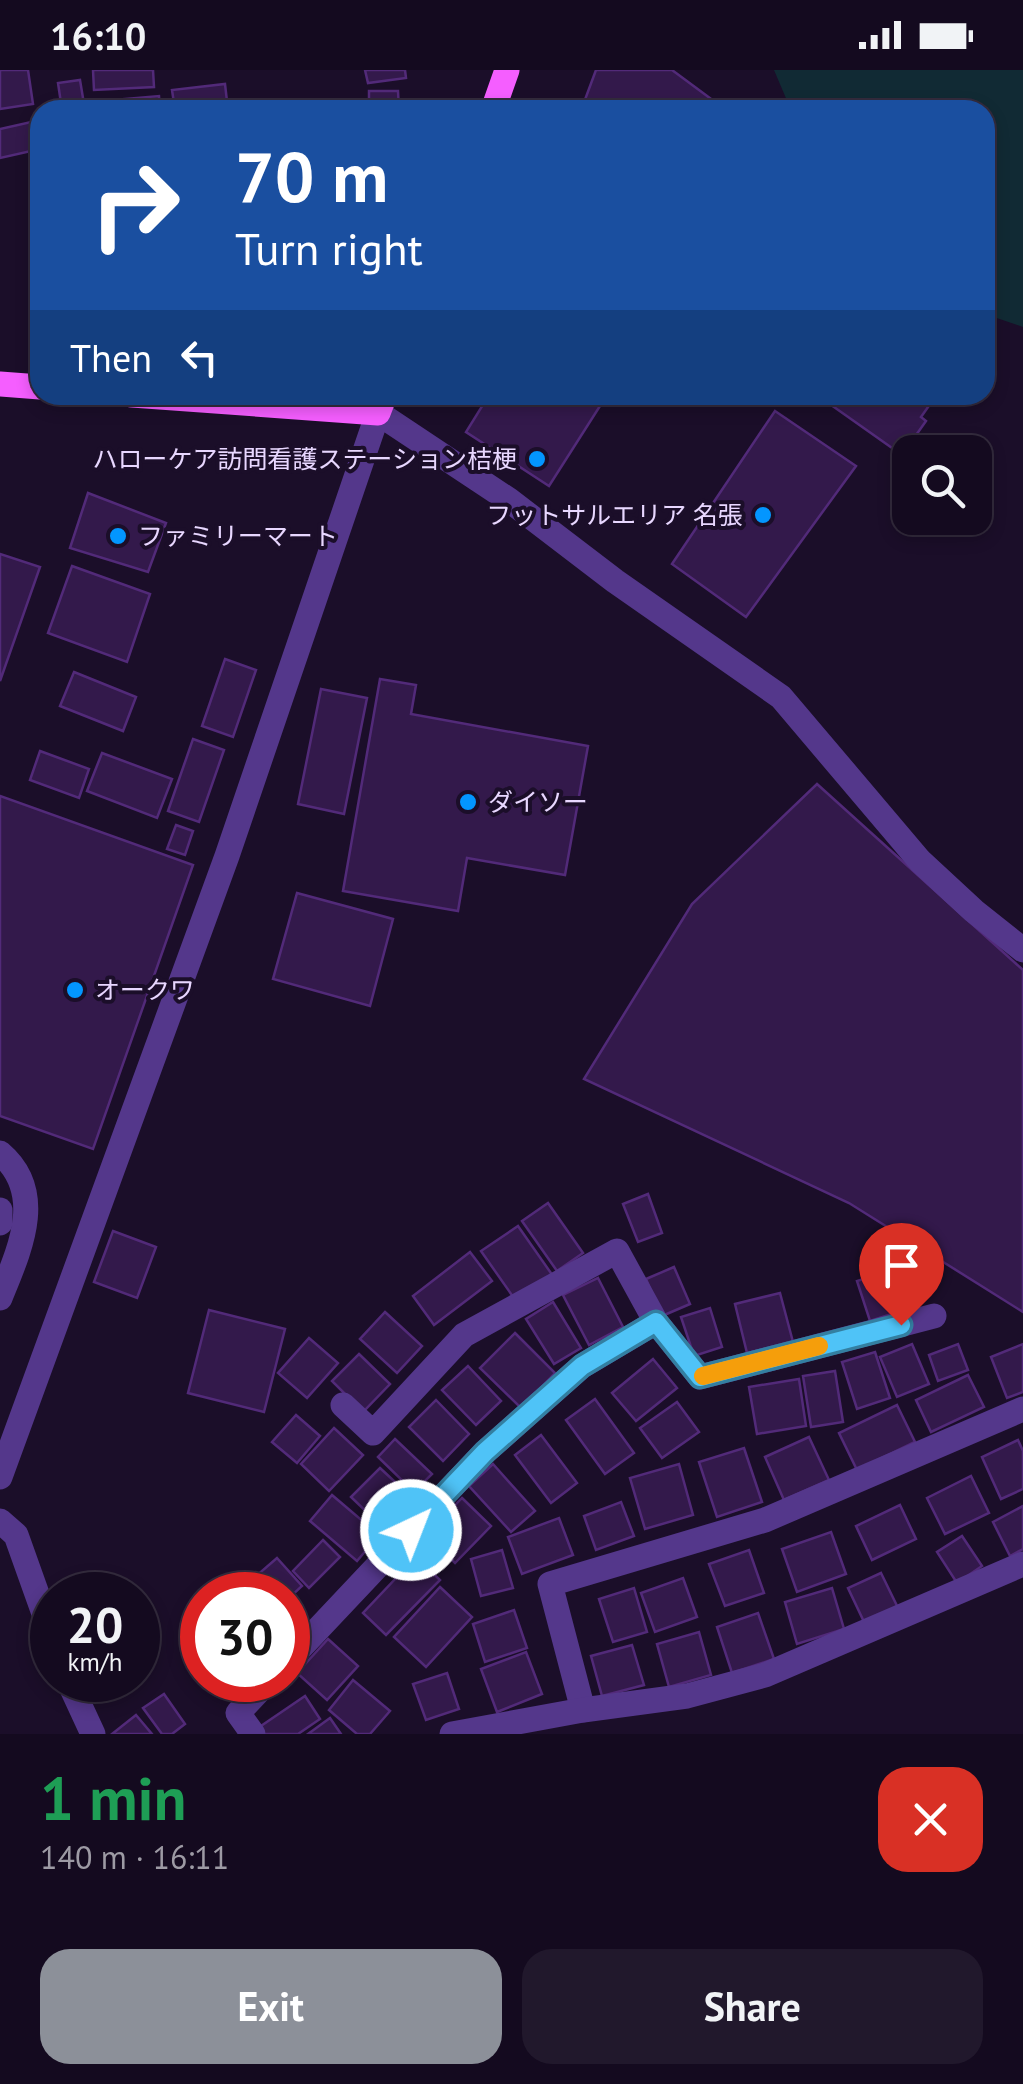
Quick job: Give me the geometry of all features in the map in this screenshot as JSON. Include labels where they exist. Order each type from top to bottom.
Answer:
[{"type":"main road","points":[[498,100],[508,70]]},
{"type":"main road","points":[[0,384],[30,386]]},
{"type":"street","points":[[0,1477],[227,856],[382,405]]},
{"type":"street","points":[[383,405],[615,581],[781,697],[920,861],[1023,950]]},
{"type":"street","points":[[0,1153],[13,1164],[27,1194],[24,1236],[0,1298]]},
{"type":"street","points":[[0,1210],[0,1223]]},
{"type":"street","points":[[343,1405],[373,1433],[464,1335],[616,1252],[656,1322],[700,1377],[934,1316]]},
{"type":"street","points":[[310,1637],[485,1452],[582,1366],[656,1322]]},
{"type":"street","points":[[583,1710],[550,1584],[765,1520],[1023,1410]]},
{"type":"street","points":[[0,1522],[16,1534],[30,1574]]},
{"type":"street","points":[[452,1734],[687,1696],[765,1675],[915,1614],[1023,1564]]},
{"type":"street","points":[[78,1702],[92,1734]]},
{"type":"street","points":[[248,1702],[238,1713],[254,1734]]},
{"type":"shaded area","points":[[774,70],[1023,70],[1023,327],[995,317],[995,100],[787,100]]},
{"type":"building","points":[[0,70],[28,70],[30,104],[0,109]]},
{"type":"building","points":[[93,70],[153,70],[154,87],[94,90]]},
{"type":"building","points":[[365,70],[405,70],[406,78],[368,83]]},
{"type":"building","points":[[596,70],[672,70],[712,100],[585,100]]},
{"type":"building","points":[[80,80],[83,100],[61,100],[58,83]]},
{"type":"building","points":[[225,84],[227,100],[174,100],[172,90]]},
{"type":"building","points":[[369,91],[398,91],[398,100],[369,100]]},
{"type":"building","points":[[159,96],[159,100],[114,100]]},
{"type":"building","points":[[30,122],[30,151],[0,158],[0,129]]},
{"type":"building","name":"ハローケア訪問看護ステーション桔梗","points":[[483,405],[601,405],[549,486],[466,432]]},
{"type":"building","points":[[831,405],[929,405],[921,417],[926,421],[916,435],[892,435],[892,448]]},
{"type":"building","name":"フットサルエリア 名張","points":[[775,411],[856,466],[746,617],[672,564]]},
{"type":"building","name":"ファミリーマート","points":[[88,493],[166,523],[148,572],[70,548]]},
{"type":"building","points":[[0,554],[40,567],[0,681]]},
{"type":"building","points":[[72,566],[150,594],[127,662],[48,633]]},
{"type":"building","points":[[225,659],[256,670],[233,737],[202,726]]},
{"type":"building","points":[[74,672],[136,697],[123,731],[60,706]]},
{"type":"building","name":"ダイソー","points":[[380,679],[416,685],[411,714],[588,746],[565,875],[467,858],[458,911],[343,891]]},
{"type":"building","points":[[321,689],[367,698],[344,814],[298,804]]},
{"type":"building","points":[[193,739],[224,750],[199,822],[168,811]]},
{"type":"building","points":[[40,751],[89,769],[79,798],[30,780]]},
{"type":"building","points":[[102,753],[172,779],[157,818],[87,791]]},
{"type":"building","points":[[817,784],[1023,970],[1023,1312],[849,1203],[584,1079],[692,904]]},
{"type":"building","name":"オークワ","points":[[0,796],[193,865],[93,1149],[0,1116]]},
{"type":"building","points":[[176,825],[193,831],[185,855],[167,849]]},
{"type":"building","points":[[297,893],[393,919],[370,1006],[273,979]]},
{"type":"building","points":[[648,1194],[662,1233],[638,1242],[623,1204]]},
{"type":"building","points":[[548,1203],[583,1253],[557,1271],[522,1221]]},
{"type":"building","points":[[518,1226],[553,1276],[516,1301],[481,1251]]},
{"type":"building","points":[[113,1231],[156,1247],[137,1298],[94,1282]]},
{"type":"building","points":[[470,1252],[492,1281],[434,1325],[413,1296]]},
{"type":"building","points":[[674,1267],[690,1304],[662,1316],[646,1279]]},
{"type":"building","points":[[888,1271],[901,1311],[870,1321],[857,1281]]},
{"type":"building","points":[[598,1278],[623,1327],[589,1345],[563,1295]]},
{"type":"building","points":[[780,1293],[793,1342],[747,1353],[735,1304]]},
{"type":"building","points":[[553,1302],[581,1348],[554,1364],[526,1319]]},
{"type":"building","points":[[710,1308],[722,1347],[694,1356],[681,1317]]},
{"type":"building","points":[[209,1310],[285,1329],[264,1412],[188,1393]]},
{"type":"building","points":[[385,1312],[422,1346],[397,1373],[360,1339]]},
{"type":"building","points":[[515,1333],[555,1373],[521,1408],[480,1368]]},
{"type":"building","points":[[309,1338],[338,1363],[307,1398],[278,1373]]},
{"type":"building","points":[[912,1344],[929,1384],[897,1397],[880,1357]]},
{"type":"building","points":[[958,1344],[968,1370],[938,1381],[929,1355]]},
{"type":"building","points":[[1023,1344],[1023,1392],[1007,1398],[991,1357]]},
{"type":"building","points":[[875,1352],[890,1398],[857,1409],[842,1362]]},
{"type":"building","points":[[359,1354],[390,1384],[363,1412],[332,1381]]},
{"type":"building","points":[[653,1359],[677,1388],[636,1421],[612,1393]]},
{"type":"building","points":[[468,1366],[501,1401],[476,1425],[442,1390]]},
{"type":"building","points":[[835,1371],[843,1422],[811,1427],[803,1376]]},
{"type":"building","points":[[968,1375],[984,1407],[931,1432],[916,1400]]},
{"type":"building","points":[[799,1379],[806,1426],[757,1434],[749,1387]]},
{"type":"building","points":[[595,1399],[634,1453],[605,1474],[566,1420]]},
{"type":"building","points":[[436,1400],[469,1434],[443,1461],[409,1427]]},
{"type":"building","points":[[677,1402],[699,1432],[662,1458],[640,1428]]},
{"type":"building","points":[[897,1405],[915,1442],[857,1470],[839,1433]]},
{"type":"building","points":[[296,1415],[320,1436],[297,1463],[272,1442]]},
{"type":"building","points":[[334,1428],[363,1455],[329,1491],[301,1464]]},
{"type":"building","points":[[541,1435],[577,1483],[551,1503],[515,1455]]},
{"type":"building","points":[[809,1437],[829,1480],[784,1500],[765,1457]]},
{"type":"building","points":[[395,1439],[432,1474],[414,1492],[378,1457]]},
{"type":"building","points":[[1018,1440],[1023,1451],[1023,1489],[1001,1499],[982,1457]]},
{"type":"building","points":[[744,1448],[762,1502],[717,1517],[699,1462]]},
{"type":"building","points":[[493,1464],[535,1511],[511,1532],[469,1486]]},
{"type":"building","points":[[679,1464],[693,1515],[645,1529],[630,1478]]},
{"type":"building","points":[[380,1468],[407,1493],[378,1523],[351,1497]]},
{"type":"building","points":[[971,1476],[989,1513],[945,1534],[927,1498]]},
{"type":"building","points":[[332,1495],[379,1535],[357,1561],[310,1521]]},
{"type":"building","points":[[462,1498],[491,1526],[455,1563],[426,1535]]},
{"type":"building","points":[[621,1502],[634,1536],[596,1550],[584,1516]]},
{"type":"building","points":[[900,1505],[916,1539],[872,1560],[856,1526]]},
{"type":"building","points":[[1023,1506],[1023,1549],[1010,1556],[993,1522]]},
{"type":"building","points":[[559,1518],[573,1555],[522,1574],[508,1537]]},
{"type":"building","points":[[831,1532],[846,1574],[797,1592],[782,1549]]},
{"type":"building","points":[[962,1536],[982,1566],[957,1583],[937,1552]]},
{"type":"building","points":[[323,1540],[340,1557],[310,1587],[310,1572],[293,1571]]},
{"type":"building","points":[[502,1550],[513,1588],[481,1596],[471,1559]]},
{"type":"building","points":[[749,1550],[764,1593],[725,1606],[709,1564]]},
{"type":"building","points":[[416,1557],[440,1580],[386,1635],[363,1613]]},
{"type":"building","points":[[277,1558],[290,1572],[261,1572]]},
{"type":"building","points":[[881,1573],[899,1610],[866,1626],[848,1588]]},
{"type":"building","points":[[683,1578],[697,1617],[655,1632],[641,1593]]},
{"type":"building","points":[[440,1587],[472,1617],[426,1667],[394,1637]]},
{"type":"building","points":[[634,1588],[647,1632],[613,1642],[599,1599]]},
{"type":"building","points":[[832,1588],[844,1629],[797,1644],[785,1602]]},
{"type":"building","points":[[514,1610],[527,1648],[485,1662],[473,1624]]},
{"type":"building","points":[[758,1613],[774,1659],[732,1673],[717,1627]]},
{"type":"building","points":[[699,1632],[711,1675],[669,1687],[657,1644]]},
{"type":"building","points":[[328,1639],[358,1666],[327,1700],[310,1685],[310,1659]]},
{"type":"building","points":[[632,1645],[644,1685],[602,1696],[591,1656]]},
{"type":"building","points":[[526,1652],[542,1694],[497,1712],[481,1669]]},
{"type":"building","points":[[447,1673],[459,1709],[426,1720],[413,1684]]},
{"type":"building","points":[[353,1680],[390,1711],[370,1734],[357,1734],[329,1710]]},
{"type":"building","points":[[164,1694],[185,1724],[172,1734],[162,1734],[143,1708],[160,1702]]},
{"type":"building","points":[[296,1702],[309,1702],[320,1719],[298,1734],[263,1734],[258,1728]]},
{"type":"building","points":[[136,1715],[152,1734],[112,1734]]},
{"type":"building","points":[[330,1718],[341,1734],[308,1734]]},
{"type":"slow traffic","points":[[703,1376],[819,1346]]},
{"type":"place","name":"ハローケア訪問看護ステーション桔梗","points":[[537,459]]},
{"type":"place","name":"フットサルエリア 名張","points":[[763,515]]},
{"type":"place","name":"ファミリーマート","points":[[118,536]]},
{"type":"place","name":"ダイソー","points":[[468,802]]},
{"type":"place","name":"オークワ","points":[[75,990]]},
{"type":"route","points":[[411,1530],[485,1452],[582,1366],[656,1322],[700,1377],[901,1325]]}]
